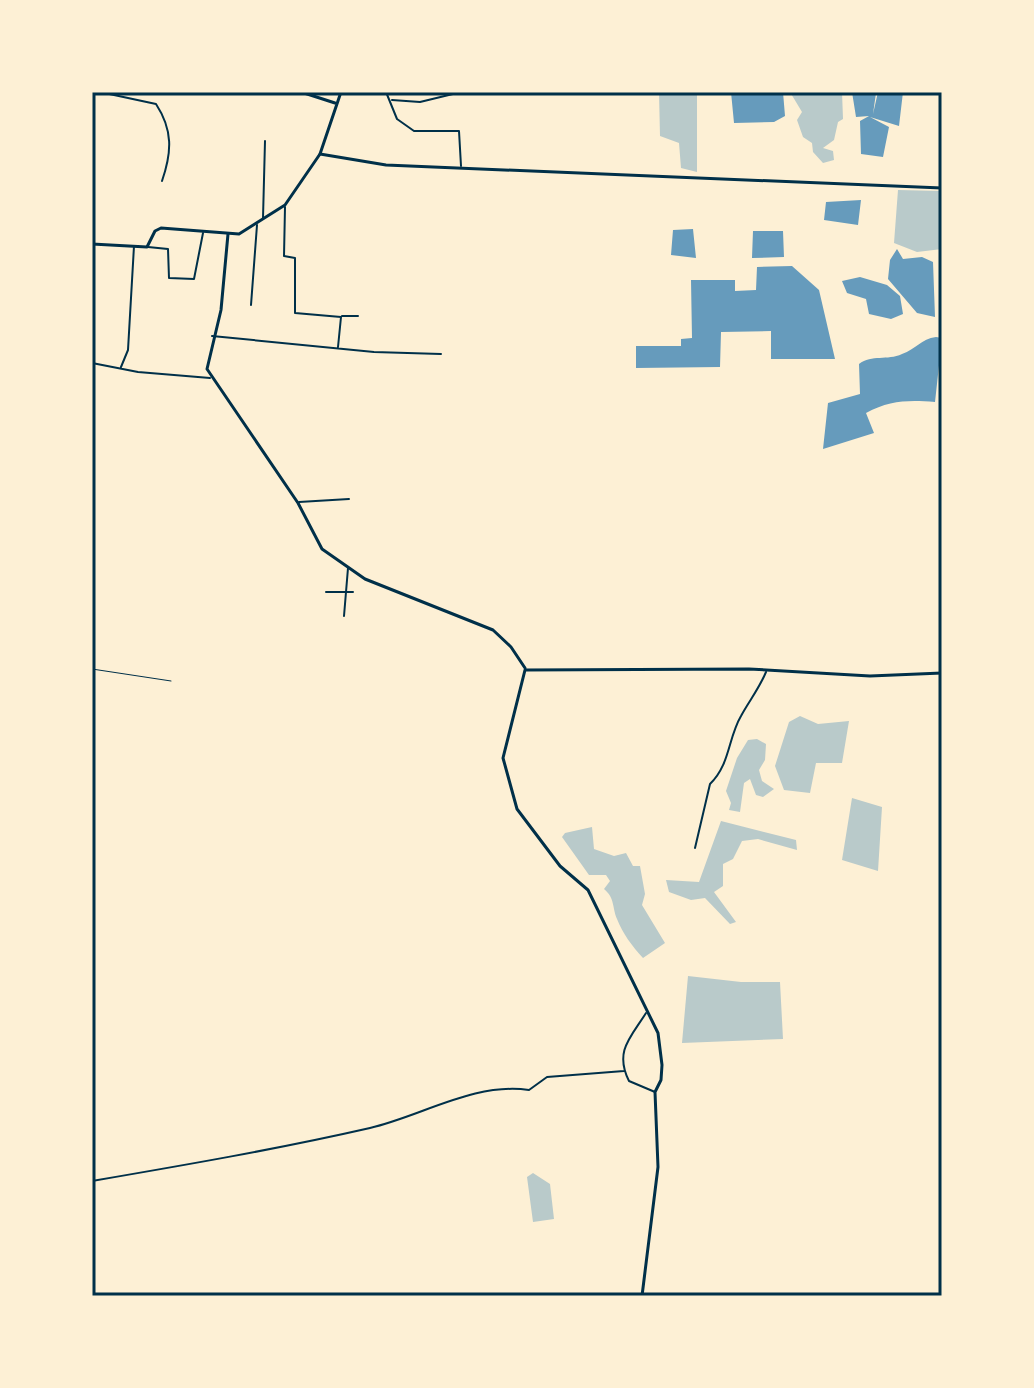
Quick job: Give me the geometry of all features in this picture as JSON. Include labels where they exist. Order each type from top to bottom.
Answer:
[{"type":"street","points":[[100,92],[156,104],[167,120],[171,141],[162,181]]},
{"type":"street","points":[[301,92],[335,103]]},
{"type":"street","points":[[147,247],[155,231],[161,228],[239,234],[285,205],[320,154],[340,93],[361,92]]},
{"type":"street","points":[[386,92],[397,119],[414,131],[459,131],[461,167]]},
{"type":"street","points":[[391,100],[420,102],[457,93]]},
{"type":"street","points":[[263,220],[265,141]]},
{"type":"street","points":[[320,154],[386,165],[942,188]]},
{"type":"street","points":[[285,205],[284,256],[295,258],[295,313],[358,316]]},
{"type":"street","points":[[251,305],[257,224]]},
{"type":"street","points":[[92,244],[168,249],[169,278],[194,279],[203,232]]},
{"type":"street","points":[[228,234],[221,310],[206,360],[210,378],[298,503],[322,549],[365,579],[493,630],[519,657],[525,670],[503,758],[517,809],[560,866],[588,890],[658,1033],[661,1054],[661,1080],[655,1092],[658,1167],[642,1296]]},
{"type":"street","points":[[121,367],[128,350],[134,246]]},
{"type":"street","points":[[338,348],[341,317]]},
{"type":"street","points":[[212,336],[441,354]]},
{"type":"street","points":[[92,363],[138,372],[210,378]]},
{"type":"street","points":[[298,503],[349,499]]},
{"type":"street","points":[[344,616],[348,567]]},
{"type":"street","points":[[326,592],[353,592]]},
{"type":"street","points":[[525,670],[767,671],[870,676],[942,673]]},
{"type":"street","points":[[695,848],[710,784],[718,777],[739,718],[752,702],[767,671]]},
{"type":"street","points":[[646,1012],[624,1044],[624,1071],[629,1081],[655,1092]]},
{"type":"street","points":[[92,1181],[373,1127],[472,1094],[509,1087],[529,1090],[547,1077],[624,1071]]},
{"type":"street","points":[[92,1158],[92,1167]]},
{"type":"lane","points":[[92,669],[171,681]]},
{"type":"shaded area","points":[[659,92],[697,92],[697,172],[681,168],[679,143],[660,136]]},
{"type":"shaded area","points":[[790,92],[842,92],[843,119],[838,122],[834,140],[823,148],[833,151],[834,160],[823,163],[813,152],[812,143],[803,137],[797,120],[802,112]]},
{"type":"shaded area","points":[[898,190],[942,191],[942,249],[917,252],[894,243]]},
{"type":"shaded area","points":[[800,716],[818,724],[849,721],[842,763],[816,763],[810,793],[784,790],[775,766],[789,722]]},
{"type":"shaded area","points":[[757,739],[766,744],[765,760],[759,770],[762,781],[774,789],[763,797],[756,795],[750,779],[744,783],[740,812],[729,810],[731,803],[726,791],[737,758],[748,740]]},
{"type":"shaded area","points":[[852,798],[882,807],[878,871],[842,860]]},
{"type":"shaded area","points":[[721,821],[796,840],[797,850],[758,839],[742,841],[733,859],[723,864],[723,886],[714,892],[736,922],[730,924],[705,898],[691,900],[669,892],[666,880],[699,882]]},
{"type":"shaded area","points":[[592,827],[594,849],[614,856],[626,853],[633,866],[640,866],[645,894],[642,905],[665,943],[643,958],[619,924],[612,899],[604,889],[610,881],[606,875],[589,875],[562,837],[565,833]]},
{"type":"shaded area","points":[[688,976],[741,982],[780,982],[783,1039],[682,1043]]},
{"type":"shaded area","points":[[533,1173],[550,1184],[554,1219],[533,1222],[527,1177]]},
{"type":"water","points":[[731,92],[783,92],[785,116],[774,122],[734,123]]},
{"type":"water","points":[[852,92],[876,93],[873,114],[878,92],[903,92],[899,126],[870,117],[889,127],[883,157],[861,154],[860,121],[869,116],[856,117]]},
{"type":"water","points":[[861,200],[858,225],[824,220],[826,202]]},
{"type":"water","points":[[693,229],[696,258],[671,255],[673,230]]},
{"type":"water","points":[[753,231],[783,231],[784,257],[752,258]]},
{"type":"water","points":[[897,249],[903,259],[922,257],[933,262],[935,317],[917,313],[888,279],[890,260]]},
{"type":"water","points":[[792,266],[819,290],[835,359],[771,359],[771,331],[721,332],[720,367],[636,368],[636,346],[681,346],[681,339],[692,338],[691,280],[735,280],[735,291],[756,290],[757,267]]},
{"type":"water","points":[[860,277],[887,285],[900,296],[903,314],[891,319],[869,314],[866,299],[847,293],[842,281]]},
{"type":"water","points":[[936,337],[942,338],[935,402],[900,402],[875,409],[866,413],[874,433],[823,449],[828,403],[860,394],[859,364],[869,359],[896,356]]}]
